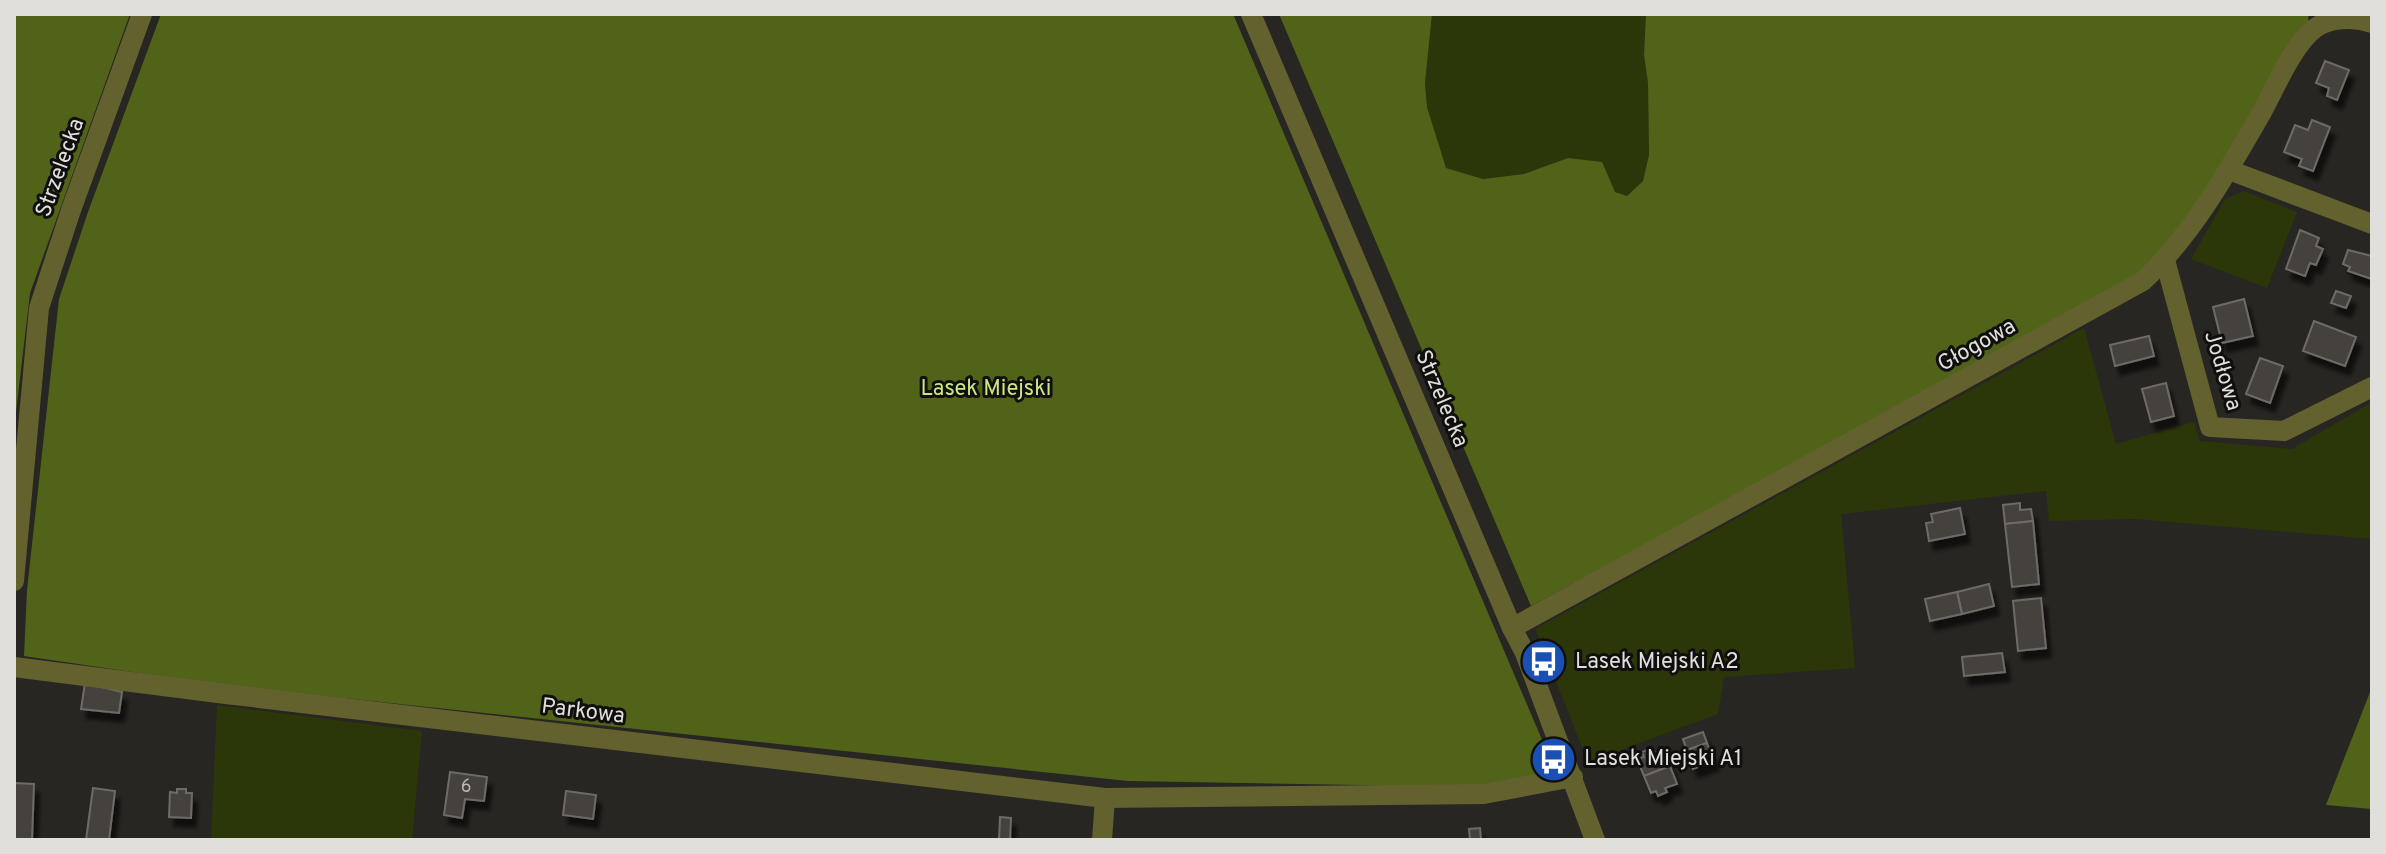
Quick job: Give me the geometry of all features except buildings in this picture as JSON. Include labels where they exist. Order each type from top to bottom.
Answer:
[{"type":"street","name":"Strzelecka","points":[[14,581],[39,308],[142,14]]},
{"type":"street","name":"Strzelecka","points":[[1251,14],[1525,653],[1595,840]]},
{"type":"street","name":"Głogowa","points":[[1512,628],[2143,281],[2165,260],[2229,170],[2295,53],[2312,31],[2322,25],[2357,18],[2372,23]]},
{"type":"street","points":[[2229,170],[2372,224]]},
{"type":"street","name":"Jodłowa","points":[[2165,260],[2210,427],[2284,431],[2372,387]]},
{"type":"street","name":"Parkowa","points":[[14,667],[1105,798],[1484,794],[1573,777]]},
{"type":"street","points":[[1102,840],[1105,798]]},
{"type":"green space","points":[[14,14],[130,14],[30,293],[14,429]]},
{"type":"green space","name":"Lasek Miejski","points":[[161,14],[1233,14],[1557,775],[1483,787],[1128,781],[220,685],[24,656],[27,590],[59,299]]},
{"type":"green space","points":[[1279,14],[1432,14],[1425,83],[1427,107],[1446,168],[1483,179],[1524,174],[1568,158],[1602,162],[1615,192],[1627,196],[1643,181],[1649,155],[1648,83],[1644,55],[1646,14],[2308,14],[2309,27],[2178,236],[2143,276],[1531,606]]},
{"type":"green space","points":[[1432,14],[1646,14],[1644,55],[1648,83],[1649,155],[1643,181],[1627,196],[1615,192],[1568,158],[1523,174],[1483,179],[1446,168],[1427,107],[1425,83]]},
{"type":"green space","points":[[2244,191],[2297,212],[2267,288],[2191,259],[2225,199]]},
{"type":"green space","points":[[2084,328],[2116,444],[2194,422],[2200,441],[2292,449],[2372,402],[2372,539],[2135,519],[2049,521],[2046,491],[1841,514],[1855,668],[1724,677],[1718,714],[1588,762],[1535,629]]},
{"type":"green space","points":[[2372,687],[2372,809],[2326,805]]},
{"type":"green space","points":[[217,705],[422,731],[412,840],[211,840]]},
{"type":"place","name":"Lasek Miejski A2","points":[[1544,662]]},
{"type":"place","name":"Lasek Miejski A1","points":[[1553,759]]}]
